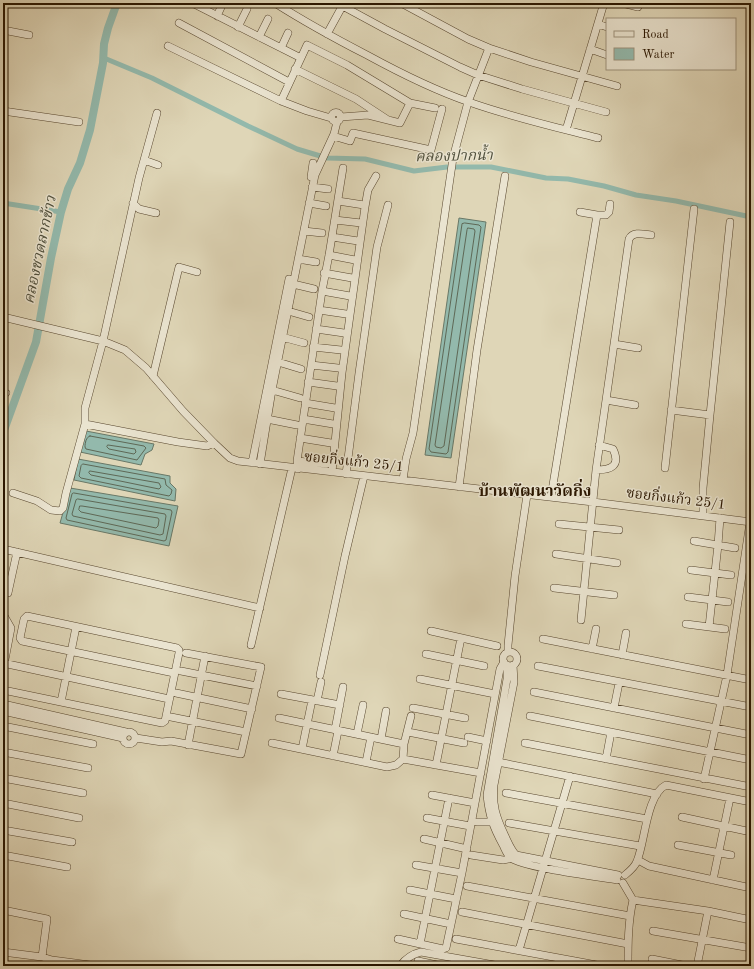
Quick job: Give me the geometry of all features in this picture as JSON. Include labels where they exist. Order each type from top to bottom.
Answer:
[{"type":"street","points":[[192,3],[301,58]]},
{"type":"street","points":[[217,16],[223,3]]},
{"type":"street","points":[[275,3],[327,34],[416,80],[468,102],[503,113],[598,138]]},
{"type":"street","points":[[401,3],[468,39],[489,48],[531,62],[617,86]]},
{"type":"street","points":[[566,130],[604,3]]},
{"type":"street","points":[[622,3],[638,7]]},
{"type":"street","points":[[327,34],[341,4],[478,75],[522,89],[606,112]]},
{"type":"street","points":[[238,27],[247,9]]},
{"type":"street","points":[[259,37],[268,20]]},
{"type":"street","points":[[179,23],[289,82]]},
{"type":"street","points":[[598,24],[606,27]]},
{"type":"street","points":[[3,30],[29,35]]},
{"type":"street","points":[[281,48],[288,33]]},
{"type":"street","points":[[280,101],[307,45],[347,65],[410,103],[438,109],[431,150],[353,133],[350,141],[333,135]]},
{"type":"street","points":[[168,46],[280,101],[312,113],[336,119],[368,115],[400,123],[410,103]]},
{"type":"street","points":[[403,480],[406,459],[411,442],[425,354],[452,158],[468,102],[489,48]]},
{"type":"street","points":[[590,50],[606,55]]},
{"type":"street","points":[[295,69],[356,99],[388,120]]},
{"type":"street","points":[[3,111],[79,122]]},
{"type":"street","points":[[13,493],[37,501],[51,510],[57,511],[63,509],[85,424],[85,408],[103,341],[133,203],[157,113]]},
{"type":"street","points":[[260,464],[282,336],[312,187],[315,175],[333,135],[336,119]]},
{"type":"street","points":[[144,160],[158,165]]},
{"type":"street","points":[[252,463],[313,163]]},
{"type":"street","points":[[251,645],[296,466],[303,419],[302,400],[308,382],[319,310],[318,290],[329,255],[343,168]]},
{"type":"street","points":[[332,472],[342,373],[368,190],[376,176]]},
{"type":"street","points":[[459,487],[477,350],[505,176]]},
{"type":"street","points":[[312,187],[328,189]]},
{"type":"street","points":[[338,201],[364,205]]},
{"type":"street","points":[[133,203],[139,209],[156,213]]},
{"type":"street","points":[[309,203],[326,206]]},
{"type":"street","points":[[580,212],[604,216],[608,213],[610,204]]},
{"type":"street","points":[[346,474],[376,255],[380,231],[388,205]]},
{"type":"street","points":[[665,468],[694,209]]},
{"type":"street","points":[[551,497],[596,215]]},
{"type":"street","points":[[335,220],[361,223]]},
{"type":"street","points":[[703,516],[703,488],[730,222]]},
{"type":"street","points":[[304,230],[322,233]]},
{"type":"street","points":[[581,620],[589,527],[599,445],[628,239],[634,234],[651,235]]},
{"type":"street","points":[[332,238],[358,241]]},
{"type":"street","points":[[329,255],[355,260]]},
{"type":"street","points":[[298,259],[316,262]]},
{"type":"street","points":[[153,376],[179,267],[197,272]]},
{"type":"street","points":[[324,273],[352,278]]},
{"type":"street","points":[[293,284],[350,296]]},
{"type":"street","points":[[319,310],[346,314]]},
{"type":"street","points":[[288,311],[309,317]]},
{"type":"street","name":"ซอยกิ่งแก้ว 25/1","points":[[3,317],[103,341],[129,353],[153,376],[214,443],[230,458],[238,461],[296,466],[346,474],[551,497],[751,522]]},
{"type":"street","points":[[316,329],[344,332]]},
{"type":"street","points":[[282,336],[304,343]]},
{"type":"street","points":[[614,344],[638,348]]},
{"type":"street","points":[[313,347],[341,350]]},
{"type":"street","points":[[278,362],[301,369]]},
{"type":"street","points":[[310,365],[338,368]]},
{"type":"street","points":[[308,382],[337,386]]},
{"type":"street","points":[[272,390],[302,400],[335,408]]},
{"type":"street","points":[[606,400],[635,405]]},
{"type":"street","points":[[671,410],[710,415]]},
{"type":"street","points":[[267,419],[297,425]]},
{"type":"street","points":[[303,419],[333,424]]},
{"type":"street","points":[[85,424],[178,442],[207,446],[214,443]]},
{"type":"street","points":[[300,438],[331,443]]},
{"type":"street","points":[[596,470],[610,469],[615,463],[615,453],[613,449],[599,445]]},
{"type":"street","points":[[296,466],[327,464]]},
{"type":"street","points":[[302,749],[307,724],[320,678],[345,556],[364,476]]},
{"type":"street","points":[[527,495],[515,576],[508,652],[504,656],[508,664],[508,694],[499,758],[487,795],[489,812],[509,856],[621,878],[634,868],[638,860],[647,820],[657,794],[662,787],[666,785],[751,802]]},
{"type":"street","points":[[709,627],[720,518]]},
{"type":"street","points":[[704,779],[727,675],[751,522]]},
{"type":"street","points":[[559,524],[619,530]]},
{"type":"street","points":[[694,541],[735,548]]},
{"type":"street","points":[[3,549],[260,608]]},
{"type":"street","points":[[8,593],[17,552]]},
{"type":"street","points":[[556,554],[617,563]]},
{"type":"street","points":[[691,570],[731,575]]},
{"type":"street","points":[[554,588],[614,595]]},
{"type":"street","points":[[688,597],[728,602]]},
{"type":"street","points":[[3,614],[11,628],[3,666],[169,699]]},
{"type":"street","points":[[8,691],[162,723],[165,721],[169,699],[178,672],[179,650],[177,648],[28,616],[24,619],[20,638],[22,641],[71,652],[178,672],[201,675],[256,686]]},
{"type":"street","points":[[3,624],[6,631],[3,646]]},
{"type":"street","points":[[686,624],[725,629]]},
{"type":"street","points":[[61,702],[76,627]]},
{"type":"street","points":[[592,649],[596,629]]},
{"type":"street","points":[[431,631],[497,646]]},
{"type":"street","points":[[622,654],[626,634]]},
{"type":"street","points":[[436,765],[461,638]]},
{"type":"street","points":[[543,639],[751,680]]},
{"type":"street","points":[[398,939],[443,949],[446,948],[462,873],[469,852],[475,803],[500,668],[517,661],[517,656],[514,652],[508,652]]},
{"type":"street","points":[[3,712],[57,720],[125,735],[133,732],[136,738],[162,742],[171,741],[242,754],[261,667],[186,653]]},
{"type":"street","points":[[426,654],[484,666]]},
{"type":"street","points":[[188,745],[205,656]]},
{"type":"street","points":[[538,666],[619,683],[751,707]]},
{"type":"street","points":[[420,679],[495,694]]},
{"type":"street","points":[[614,708],[619,683]]},
{"type":"street","points":[[333,756],[343,687]]},
{"type":"street","points":[[534,692],[751,735]]},
{"type":"street","points":[[176,693],[252,709]]},
{"type":"street","points":[[280,694],[340,705]]},
{"type":"street","points":[[3,704],[57,720]]},
{"type":"street","points":[[357,734],[363,705]]},
{"type":"street","points":[[413,708],[465,718]]},
{"type":"street","points":[[381,739],[386,712]]},
{"type":"street","points":[[272,743],[391,766],[396,765],[403,759],[404,744],[411,716]]},
{"type":"street","points":[[530,716],[751,760]]},
{"type":"street","points":[[171,717],[246,732]]},
{"type":"street","points":[[279,718],[404,744]]},
{"type":"street","points":[[3,726],[93,744]]},
{"type":"street","points":[[408,732],[441,738],[487,741]]},
{"type":"street","points":[[606,759],[611,732]]},
{"type":"street","points":[[366,762],[370,737]]},
{"type":"street","points":[[525,743],[751,787]]},
{"type":"street","points":[[3,752],[88,768]]},
{"type":"street","points":[[499,758],[570,776],[657,794]]},
{"type":"street","points":[[403,759],[481,773]]},
{"type":"street","points":[[519,950],[570,776]]},
{"type":"street","points":[[3,778],[83,793]]},
{"type":"street","points":[[506,793],[647,820]]},
{"type":"street","points":[[432,795],[475,803]]},
{"type":"street","points":[[420,944],[448,798]]},
{"type":"street","points":[[713,880],[730,798]]},
{"type":"street","points":[[3,803],[79,818]]},
{"type":"street","points":[[682,817],[751,832]]},
{"type":"street","points":[[427,818],[473,824],[495,823]]},
{"type":"street","points":[[509,823],[640,846]]},
{"type":"street","points":[[3,830],[72,842]]},
{"type":"street","points":[[424,839],[503,860],[514,857]]},
{"type":"street","points":[[678,845],[731,855]]},
{"type":"street","points":[[3,855],[67,867]]},
{"type":"street","points":[[638,860],[650,866],[751,888]]},
{"type":"street","points":[[416,865],[462,873]]},
{"type":"street","points":[[621,878],[633,900],[630,916],[628,966]]},
{"type":"street","points":[[467,886],[630,916]]},
{"type":"street","points":[[410,890],[456,899]]},
{"type":"street","points":[[633,900],[708,911],[751,920]]},
{"type":"street","points":[[3,910],[47,919],[42,957]]},
{"type":"street","points":[[697,966],[708,911]]},
{"type":"street","points":[[462,912],[628,944]]},
{"type":"street","points":[[404,914],[451,924]]},
{"type":"street","points":[[653,931],[751,948]]},
{"type":"street","points":[[456,939],[602,966]]},
{"type":"street","points":[[3,952],[42,957],[53,963],[90,965]]},
{"type":"street","points":[[400,966],[408,957],[421,952],[500,966]]},
{"type":"street","points":[[652,959],[687,966]]},
{"type":"street","points":[[418,961],[442,966]]},
{"type":"water","points":[[459,218],[486,222],[451,458],[425,455]]},
{"type":"water","points":[[86,431],[154,444],[152,450],[145,454],[141,465],[80,452]]},
{"type":"water","points":[[78,459],[170,476],[170,483],[176,489],[175,501],[74,480]]},
{"type":"water","points":[[70,488],[178,506],[169,546],[60,523]]},
{"type":"waterway","name":"คลองชวดลากข้าว","points":[[3,433],[36,342],[61,212],[68,189],[80,163],[90,130],[103,63],[104,44],[117,3]]},
{"type":"waterway","name":"คลองปากน้ำ","points":[[104,58],[152,78],[297,149],[327,158],[365,159],[414,171],[447,167],[491,167],[546,178],[568,179],[604,186],[636,195],[676,201],[751,217]]},
{"type":"waterway","points":[[3,203],[61,212]]},
{"type":"district","name":"บ้านพัฒนาวัดกิ่ง","points":[[535,492]]}]
